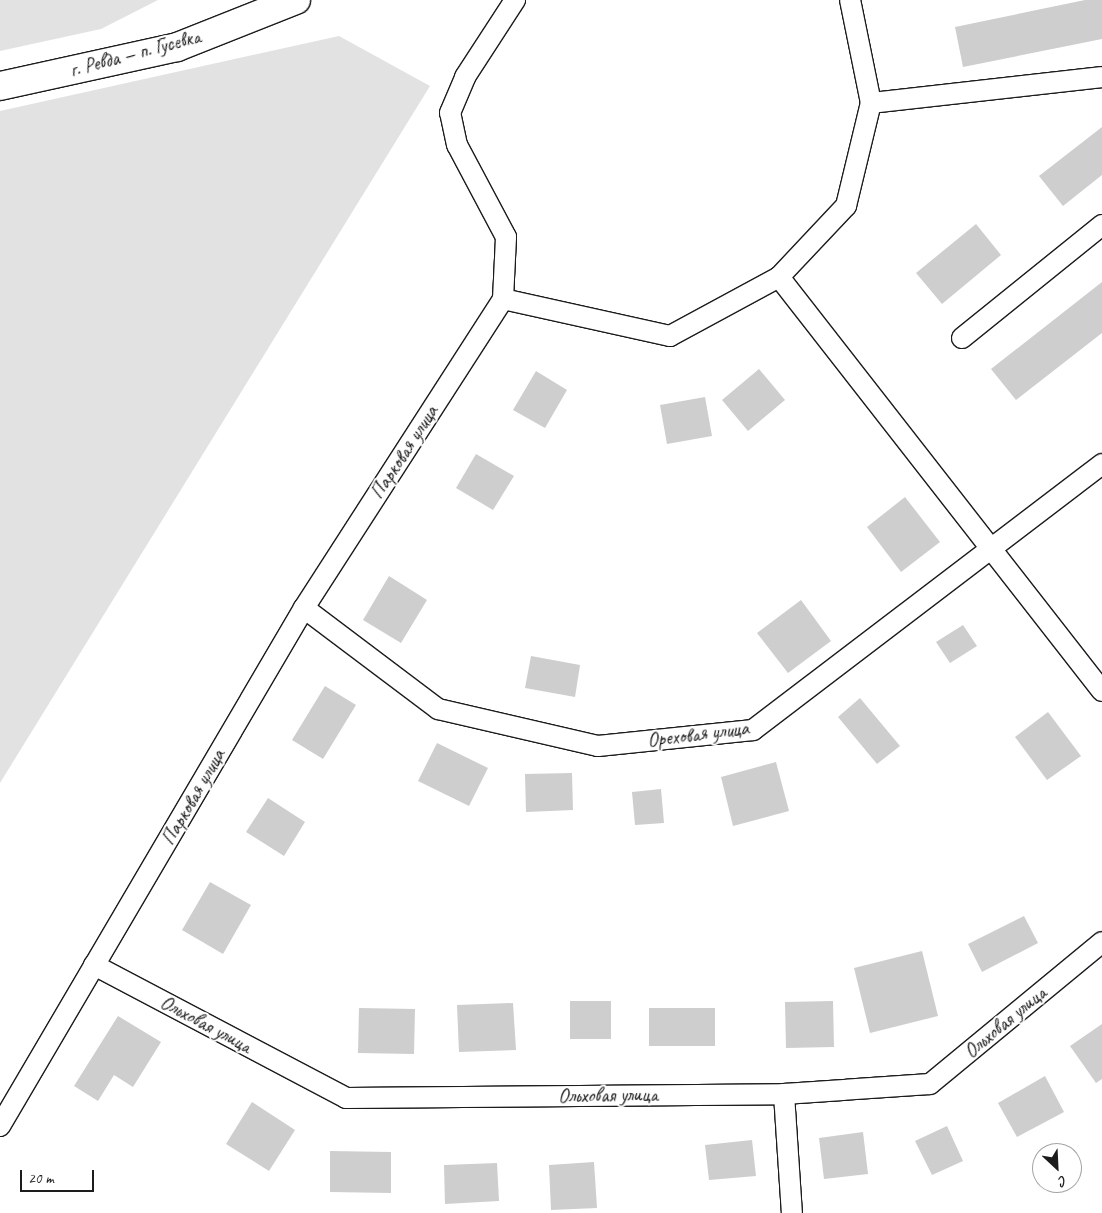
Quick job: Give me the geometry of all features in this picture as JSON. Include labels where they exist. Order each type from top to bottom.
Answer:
[{"type":"street","name":"г. Ревда — п. Гусевка","points":[[0,86],[177,47],[296,0]]},
{"type":"street","points":[[515,0],[465,77],[450,113],[457,145],[506,237],[503,299],[670,336],[779,277],[846,206],[871,103],[850,0]]},
{"type":"street","points":[[871,103],[1102,77]]},
{"type":"street","points":[[962,338],[1102,224]]},
{"type":"street","points":[[779,277],[1102,691]]},
{"type":"street","name":"Парковая улица","points":[[0,1126],[304,608],[503,299]]},
{"type":"street","name":"Ореховая улица","points":[[304,608],[438,709],[598,746],[753,730],[1102,464]]},
{"type":"street","name":"Ольховая улица","points":[[94,965],[346,1098],[784,1094],[930,1084],[1102,942]]},
{"type":"street","points":[[784,1094],[792,1213]]},
{"type":"shaded area","points":[[0,0],[158,0],[101,29],[0,51]]},
{"type":"shaded area","points":[[339,36],[430,86],[0,783],[0,111]]},
{"type":"building","points":[[1085,0],[1102,0],[1102,39],[963,67],[955,27]]},
{"type":"building","points":[[1102,127],[1102,175],[1063,206],[1039,176]]},
{"type":"building","points":[[976,224],[1001,255],[942,304],[916,273]]},
{"type":"building","points":[[1102,282],[1102,333],[1016,400],[991,369]]},
{"type":"building","points":[[759,369],[785,400],[748,431],[722,400]]},
{"type":"building","points":[[536,371],[567,390],[545,428],[513,410]]},
{"type":"building","points":[[705,397],[712,436],[667,444],[660,405]]},
{"type":"building","points":[[476,454],[514,476],[493,510],[456,488]]},
{"type":"building","points":[[905,497],[940,542],[901,572],[867,527]]},
{"type":"building","points":[[389,576],[427,600],[401,643],[363,620]]},
{"type":"building","points":[[801,600],[831,641],[788,673],[757,633]]},
{"type":"building","points":[[963,625],[977,646],[950,663],[936,642]]},
{"type":"building","points":[[531,656],[580,665],[575,697],[525,688]]},
{"type":"building","points":[[325,686],[356,705],[323,759],[292,740]]},
{"type":"building","points":[[860,698],[900,746],[877,764],[838,717]]},
{"type":"building","points":[[1048,712],[1081,756],[1047,780],[1015,737]]},
{"type":"building","points":[[437,743],[488,768],[469,806],[418,781]]},
{"type":"building","points":[[776,762],[789,811],[733,826],[721,777]]},
{"type":"building","points":[[572,773],[573,810],[526,812],[525,774]]},
{"type":"building","points":[[661,789],[664,823],[635,825],[632,792]]},
{"type":"building","points":[[268,798],[305,822],[284,856],[246,832]]},
{"type":"building","points":[[210,882],[251,905],[223,954],[182,930]]},
{"type":"building","points":[[1024,916],[1038,943],[982,972],[968,944]]},
{"type":"building","points":[[922,951],[938,1016],[870,1033],[854,968]]},
{"type":"building","points":[[570,1001],[611,1001],[611,1039],[570,1039]]},
{"type":"building","points":[[833,1001],[834,1047],[786,1048],[785,1002]]},
{"type":"building","points":[[513,1003],[516,1050],[459,1052],[457,1005]]},
{"type":"building","points":[[359,1008],[415,1009],[414,1054],[358,1053]]},
{"type":"building","points":[[649,1008],[715,1008],[715,1046],[649,1046]]},
{"type":"building","points":[[118,1016],[161,1042],[133,1087],[114,1075],[98,1101],[74,1086]]},
{"type":"building","points":[[1102,1024],[1102,1079],[1096,1083],[1070,1046]]},
{"type":"building","points":[[1045,1076],[1064,1112],[1017,1137],[998,1103]]},
{"type":"building","points":[[252,1102],[295,1130],[269,1171],[226,1144]]},
{"type":"building","points":[[947,1126],[963,1161],[932,1175],[915,1141]]},
{"type":"building","points":[[863,1132],[868,1174],[824,1179],[819,1138]]},
{"type":"building","points":[[752,1140],[756,1176],[709,1180],[705,1145]]},
{"type":"building","points":[[330,1151],[391,1152],[391,1193],[330,1192]]},
{"type":"building","points":[[594,1162],[597,1208],[551,1210],[549,1165]]},
{"type":"building","points":[[497,1163],[499,1201],[445,1204],[444,1165]]}]
